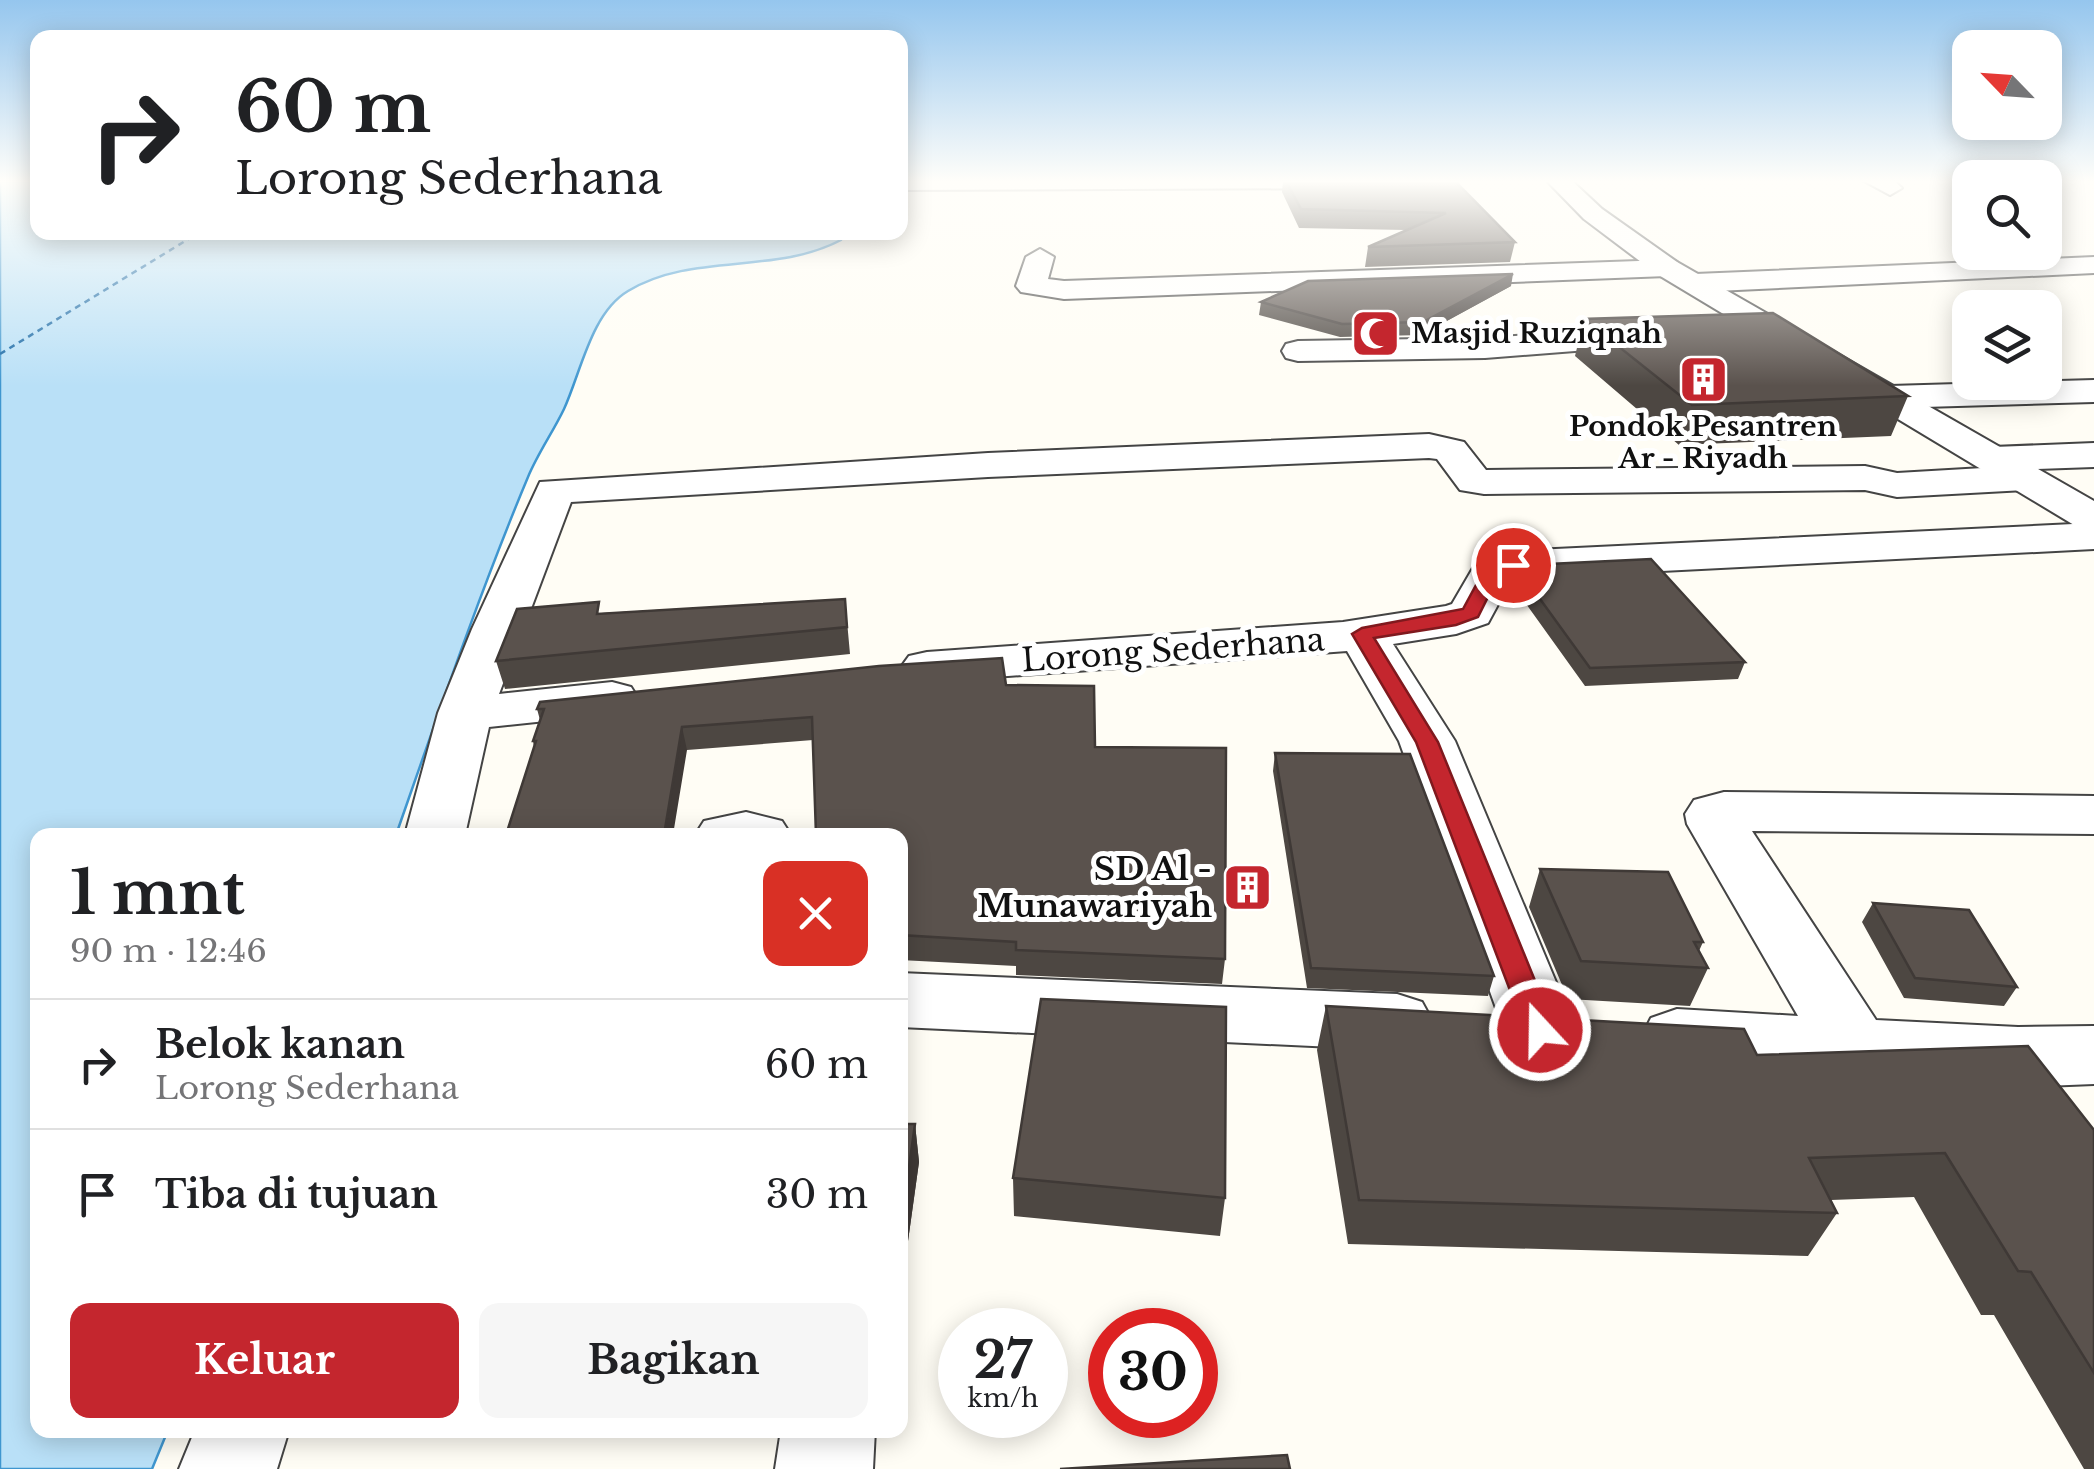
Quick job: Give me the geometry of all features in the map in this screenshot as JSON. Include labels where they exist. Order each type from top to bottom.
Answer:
[{"type":"street","points":[[1646,250],[1681,275],[2094,519]]},
{"type":"street","points":[[1040,256],[1032,286],[1064,290],[2094,265]]},
{"type":"street","points":[[1720,333],[1776,330]]},
{"type":"street","points":[[1298,351],[1485,348],[1682,335]]},
{"type":"street","points":[[1890,398],[2094,391]]},
{"type":"street","points":[[438,828],[465,714],[554,491],[988,465],[1429,446],[1450,450],[1474,481],[1484,482],[1866,478],[1897,485],[2094,454]]},
{"type":"street","name":"Lorong Sederhana","points":[[881,670],[1362,634],[1456,619],[1471,613],[1488,578],[1513,565],[2094,536]]},
{"type":"street","points":[[1362,634],[1427,742],[1586,1033]]},
{"type":"street","points":[[465,714],[663,693]]},
{"type":"street","points":[[1855,1048],[1717,824],[1715,814],[1724,810],[2094,815]]},
{"type":"street","points":[[908,1000],[2018,1056],[2094,1055]]},
{"type":"street","points":[[2018,1056],[2072,1127]]},
{"type":"street","points":[[228,1469],[239,1438]]},
{"type":"street","points":[[824,1469],[827,1438]]},
{"type":"water","points":[[0,250],[819,250],[653,279],[628,291],[605,314],[510,521],[398,828],[30,828],[30,1438],[165,1438],[152,1469],[0,1469]]},
{"type":"building","points":[[1513,274],[1423,322],[1342,324],[1261,302],[1308,281]]},
{"type":"building","points":[[1773,313],[1908,396],[1692,405],[1584,319]]},
{"type":"building","points":[[1651,559],[1745,662],[1590,668],[1519,570],[1528,565]]},
{"type":"building","points":[[845,599],[847,627],[496,661],[517,609],[599,602],[597,614]]},
{"type":"building","points":[[1002,658],[1006,685],[1094,686],[1095,747],[1226,748],[1225,959],[1016,950],[1016,942],[908,935],[908,828],[816,828],[812,717],[682,727],[665,828],[508,828],[536,741],[544,709],[537,709],[540,702],[879,666]]},
{"type":"building","points":[[1275,753],[1410,754],[1494,976],[1311,968]]},
{"type":"building","points":[[1540,869],[1668,872],[1703,942],[1694,942],[1708,968],[1581,961]]},
{"type":"building","points":[[1873,903],[1969,910],[2017,987],[1915,978]]},
{"type":"building","points":[[1041,999],[1226,1007],[1225,1198],[1013,1178]]},
{"type":"building","points":[[1326,1006],[1744,1029],[1757,1055],[2028,1046],[2094,1130],[2094,1373],[2031,1272],[2018,1271],[1945,1153],[1809,1158],[1837,1213],[1359,1200]]},
{"type":"building","points":[[908,1124],[915,1124],[908,1174]]},
{"type":"building","points":[[1287,1455],[1290,1469],[1060,1469]]},
{"type":"ferry route","points":[[0,354],[171,250]]},
{"type":"place","name":"Masjid Ruziqnah","points":[[1376,333]]},
{"type":"place","name":"Pondok Pesantren Ar - Riyadh","points":[[1703,379]]},
{"type":"place","name":"SD Al - Munawariyah","points":[[1247,887]]},
{"type":"route","points":[[1513,565],[1498,569],[1488,578],[1471,613],[1456,619],[1362,634],[1427,742],[1540,1030]]}]
